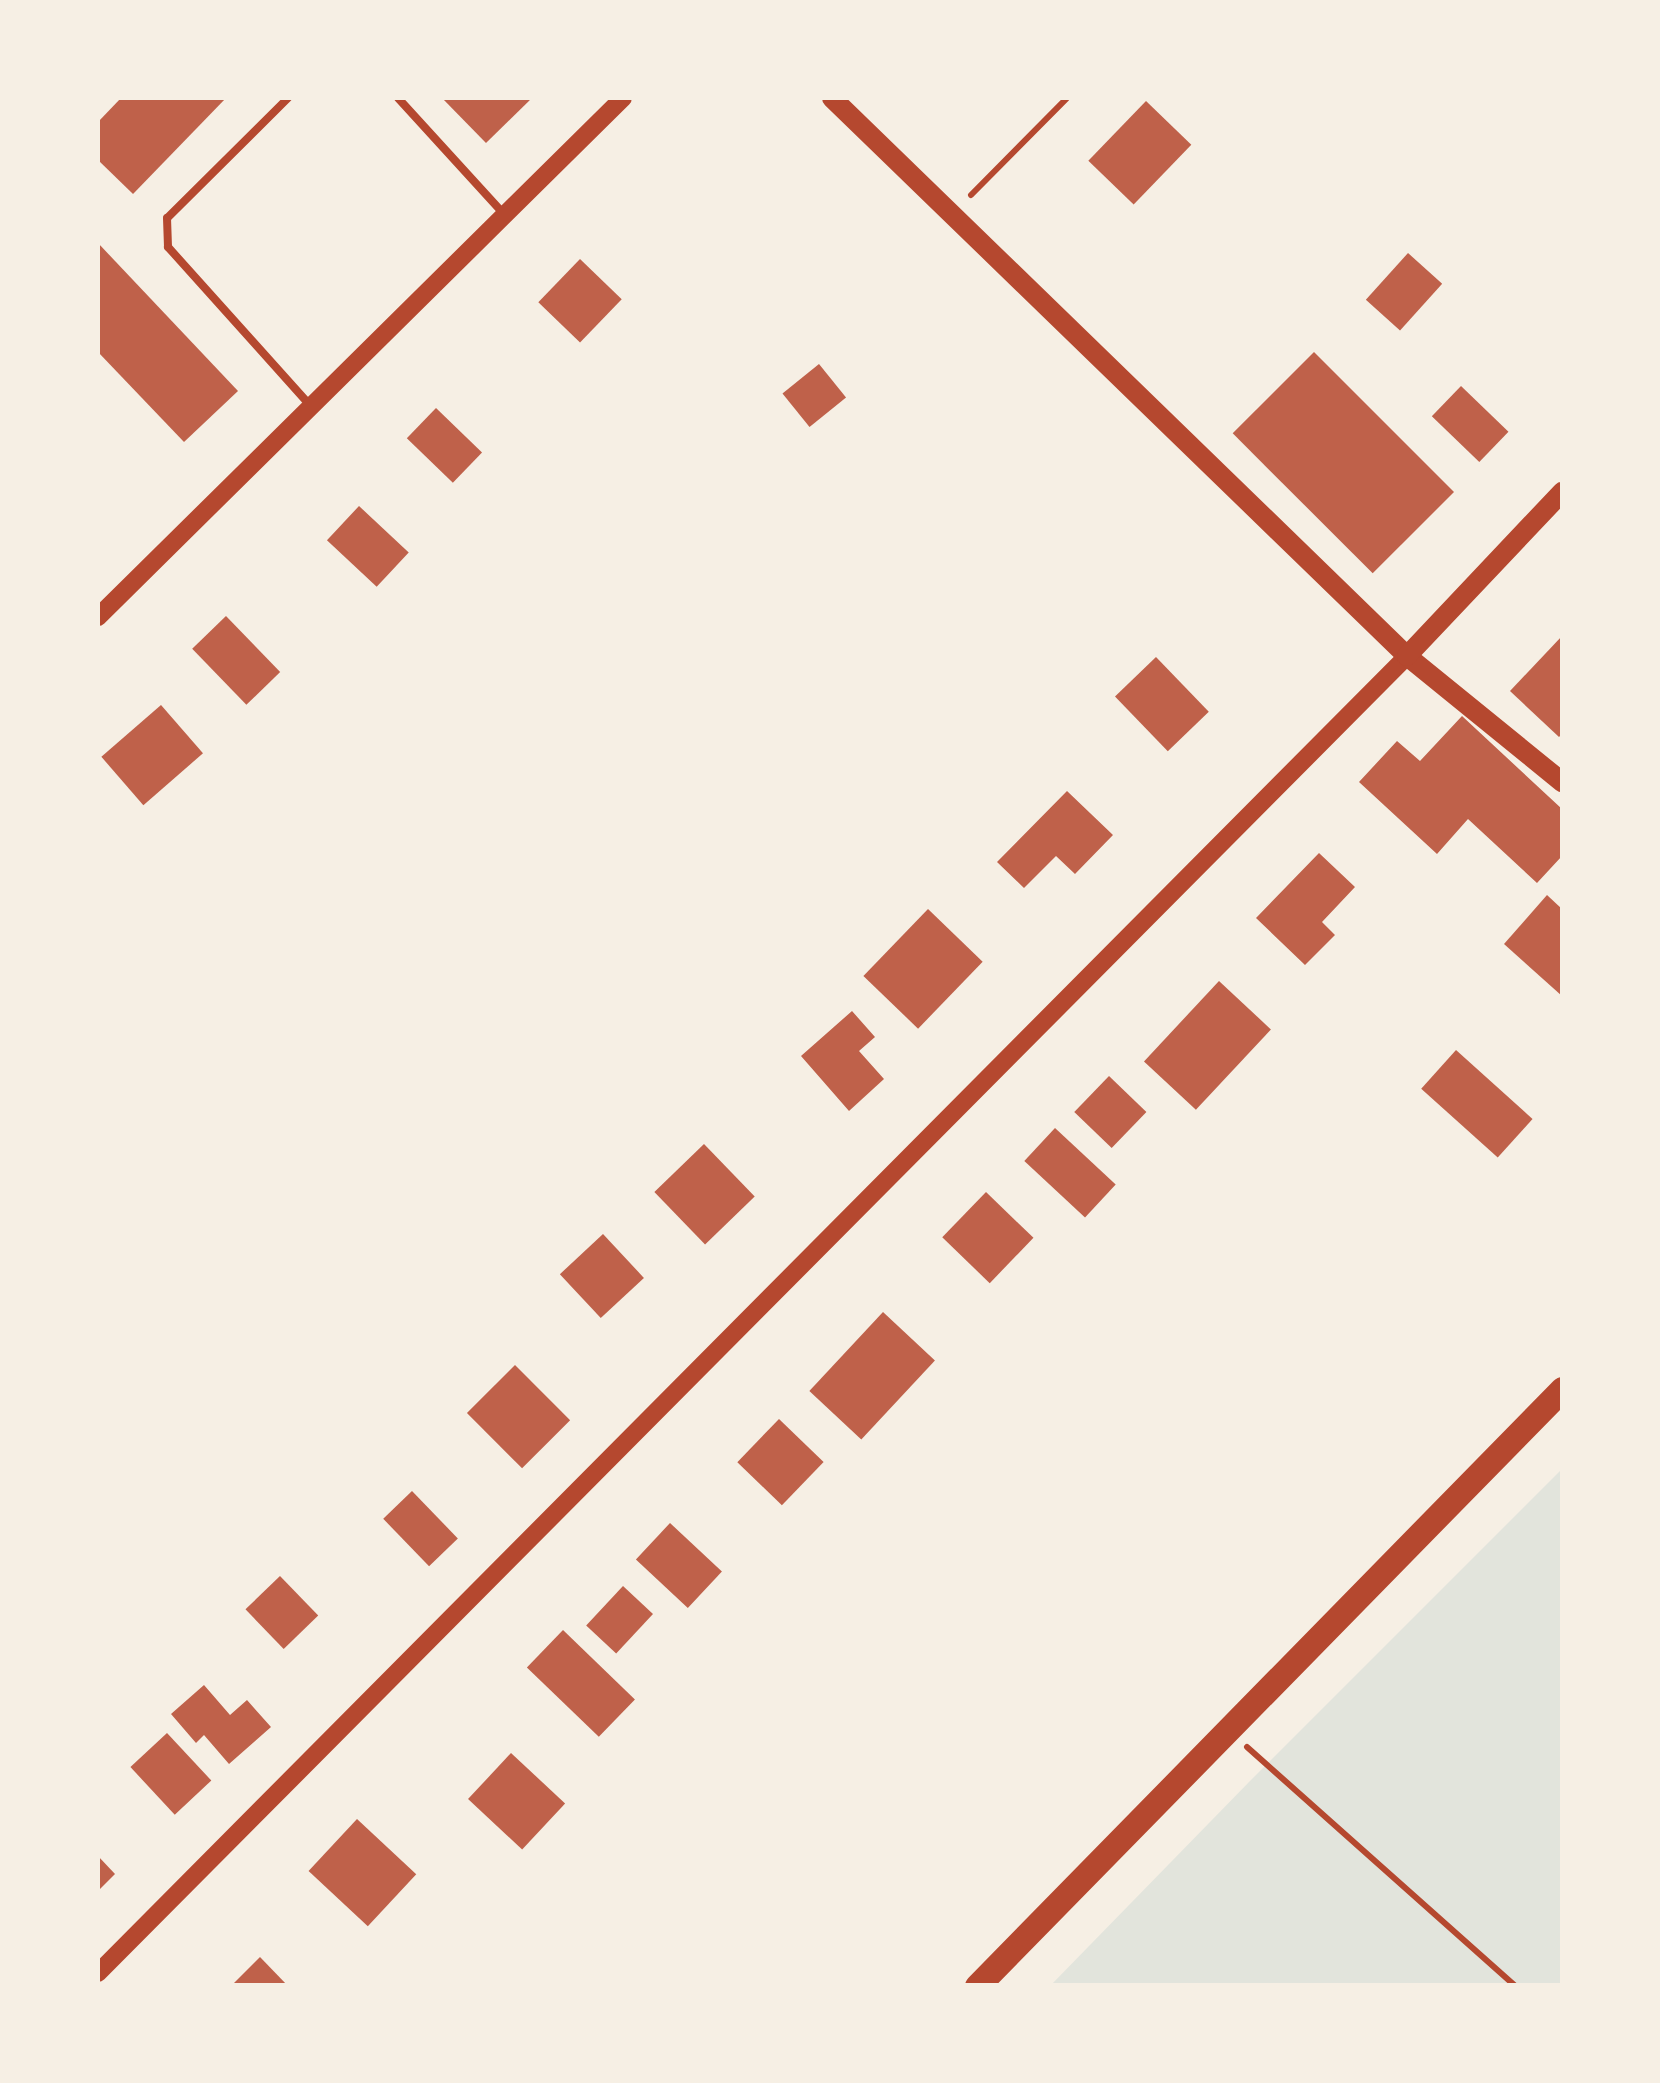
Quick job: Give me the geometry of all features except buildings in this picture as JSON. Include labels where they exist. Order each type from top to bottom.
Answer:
[{"type":"main road","points":[[832,98],[1407,656],[1562,782]]},
{"type":"main road","points":[[1407,656],[1562,492]]},
{"type":"main road","points":[[977,1986],[1562,1389]]},
{"type":"street","points":[[98,617],[503,212],[624,98]]},
{"type":"street","points":[[98,1973],[1407,656]]},
{"type":"lane","points":[[288,98],[166,218],[168,247],[310,405]]},
{"type":"lane","points":[[398,98],[503,212]]},
{"type":"path","points":[[952,214],[1067,98]]},
{"type":"path","points":[[1228,1729],[1516,1986]]},
{"type":"shaded area","points":[[1562,1469],[1562,1985],[1050,1986],[1250,1781]]}]
